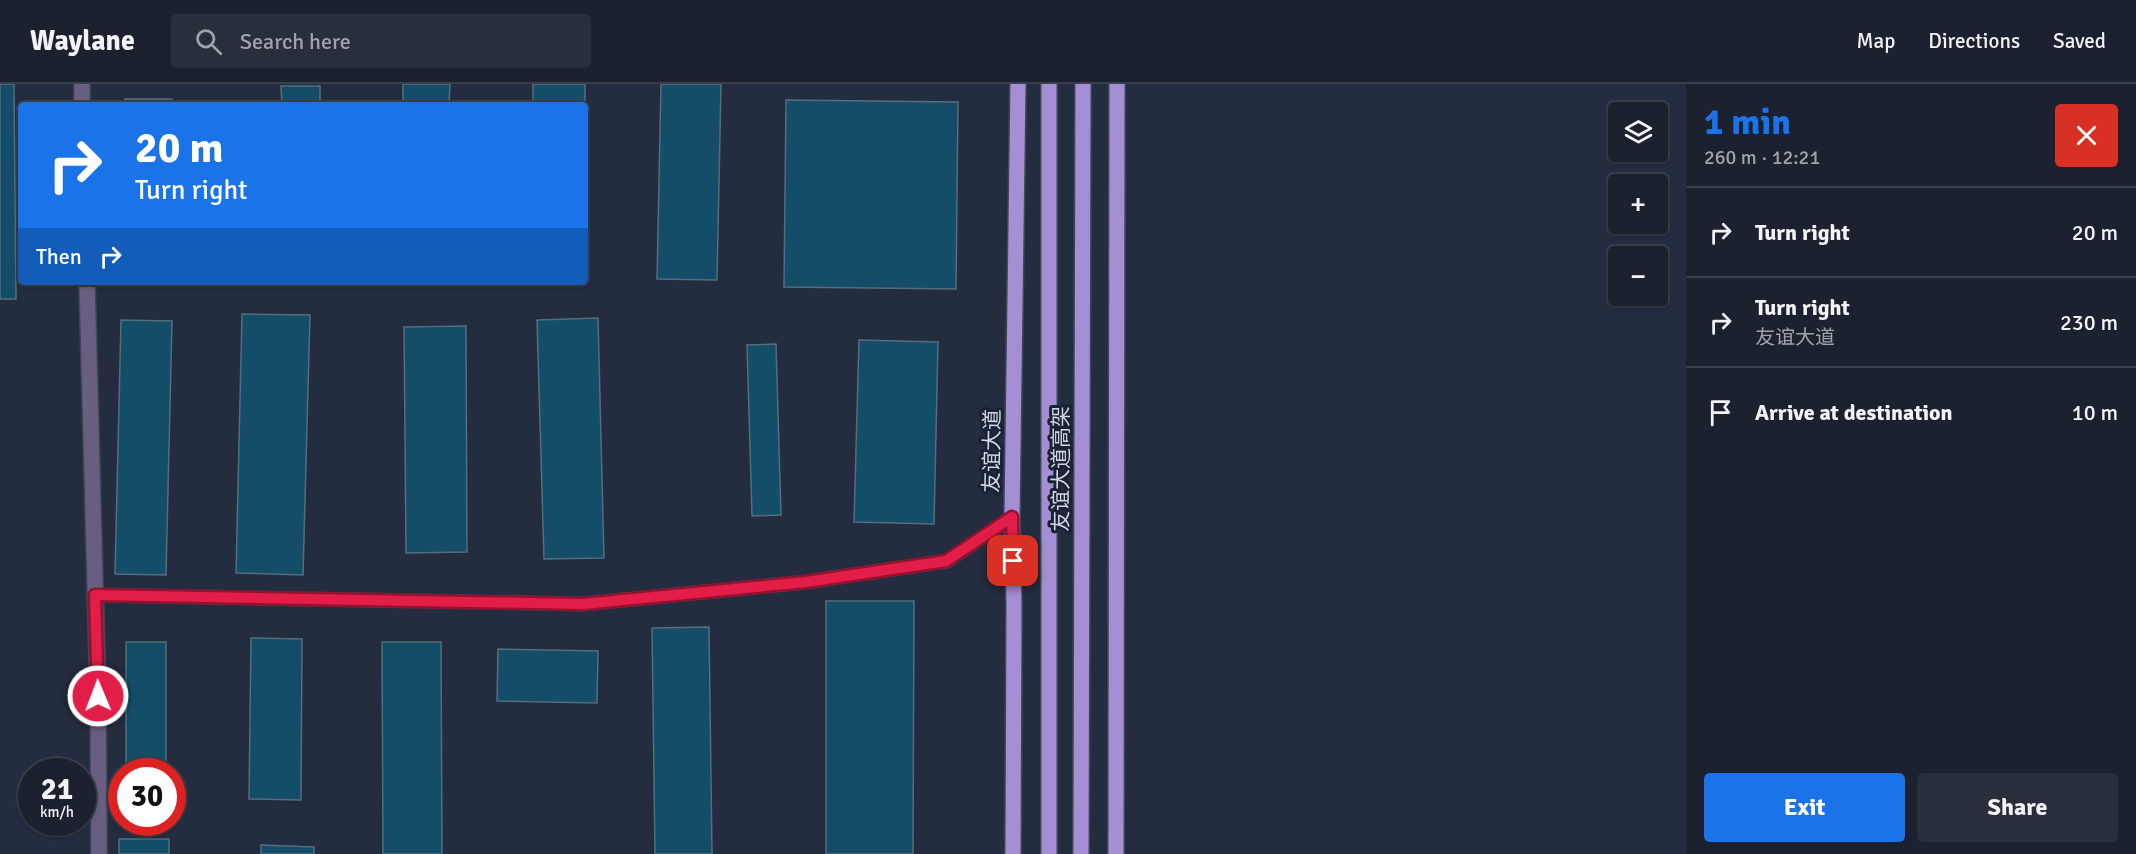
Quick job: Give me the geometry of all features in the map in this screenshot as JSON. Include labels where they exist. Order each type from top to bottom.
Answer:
[{"type":"main road","name":"友谊大道","points":[[1013,854],[1012,517],[1018,84]]},
{"type":"main road","name":"友谊大道高架","points":[[1048,854],[1049,84]]},
{"type":"main road","name":"友谊大道高架","points":[[1081,854],[1083,84]]},
{"type":"main road","points":[[1116,854],[1117,84]]},
{"type":"street","points":[[82,84],[82,102]]},
{"type":"street","points":[[87,285],[99,854]]},
{"type":"lane","points":[[95,595],[583,604],[806,582],[946,561],[1012,517]]},
{"type":"building","points":[[0,84],[14,84],[16,299],[0,299]]},
{"type":"building","points":[[403,84],[450,84],[449,102],[403,102]]},
{"type":"building","points":[[533,84],[585,84],[585,102],[533,102]]},
{"type":"building","points":[[661,84],[721,84],[717,280],[657,279]]},
{"type":"building","points":[[281,86],[320,86],[320,102],[282,102]]},
{"type":"building","points":[[125,99],[172,99],[172,102],[125,102]]},
{"type":"building","points":[[786,100],[958,102],[956,289],[784,287]]},
{"type":"building","points":[[242,314],[310,315],[303,575],[236,573]]},
{"type":"building","points":[[598,318],[604,558],[544,559],[537,320]]},
{"type":"building","points":[[121,320],[172,321],[166,575],[115,574]]},
{"type":"building","points":[[466,326],[467,552],[406,553],[404,327]]},
{"type":"building","points":[[859,340],[938,342],[934,524],[854,522]]},
{"type":"building","points":[[776,344],[781,515],[752,516],[747,345]]},
{"type":"building","points":[[826,601],[914,601],[913,854],[826,854]]},
{"type":"building","points":[[709,627],[712,854],[655,854],[652,628]]},
{"type":"building","points":[[251,638],[302,639],[301,800],[249,799]]},
{"type":"building","points":[[126,642],[166,642],[166,758],[126,758]]},
{"type":"building","points":[[382,642],[441,642],[442,854],[383,854]]},
{"type":"building","points":[[498,649],[598,651],[597,703],[497,701]]},
{"type":"building","points":[[119,839],[169,839],[169,854],[119,854]]},
{"type":"building","points":[[261,845],[314,847],[314,854],[261,854]]},
{"type":"route","points":[[98,696],[95,595],[583,604],[806,582],[946,561],[1012,517],[1013,561]]}]
